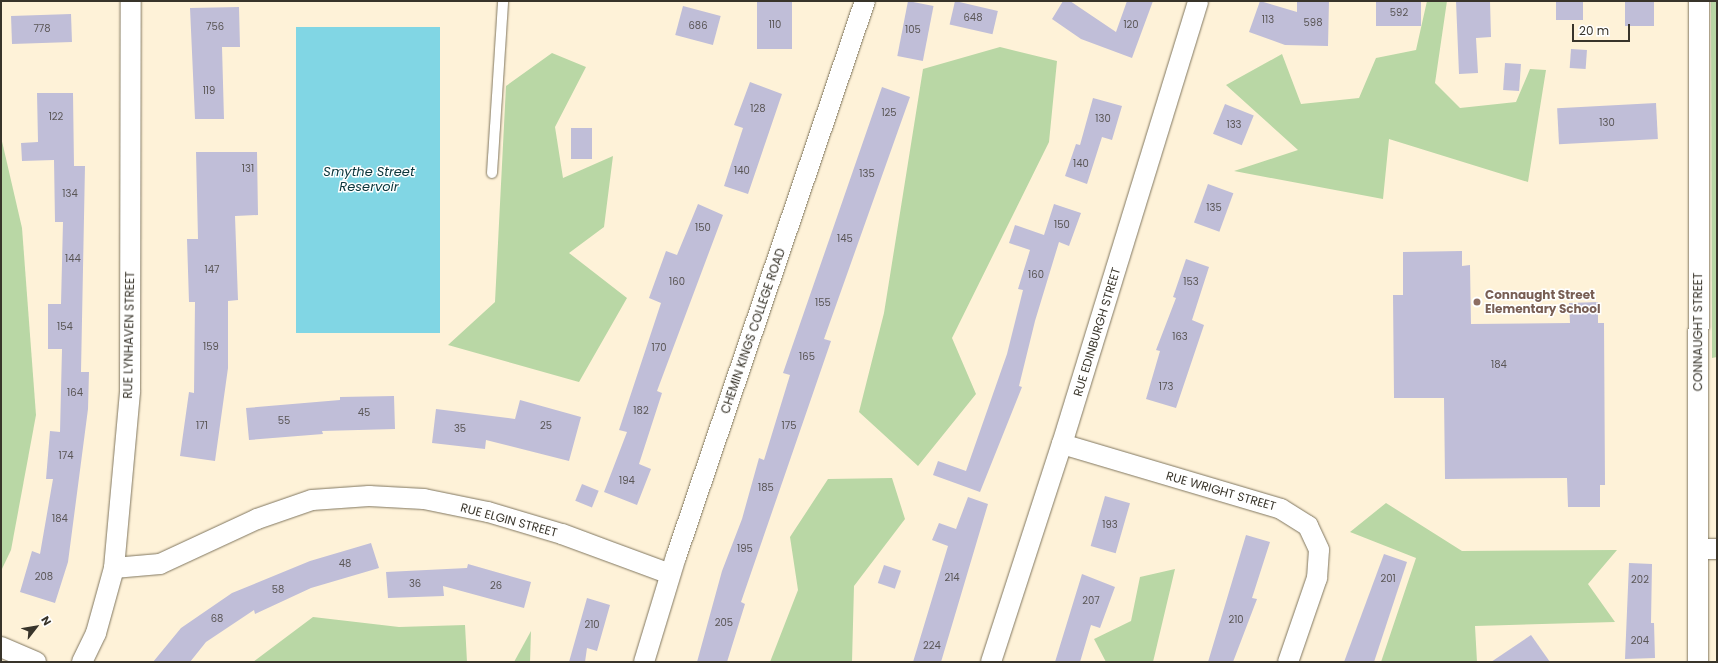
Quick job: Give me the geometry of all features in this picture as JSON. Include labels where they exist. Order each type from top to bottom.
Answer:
[{"type":"street","name":"RUE LYNHAVEN STREET","points":[[82,662],[96,633],[114,568],[130,391],[131,1]]},
{"type":"street","name":"CHEMIN KINGS COLLEGE ROAD","points":[[644,662],[670,574],[864,1]]},
{"type":"street","name":"RUE EDINBURGH STREET","points":[[991,662],[1062,444],[1198,1]]},
{"type":"street","name":"CONNAUGHT STREET","points":[[1698,662],[1708,549],[1699,1]]},
{"type":"street","name":"RUE WRIGHT STREET","points":[[1062,444],[1281,509],[1308,526],[1319,550],[1317,578],[1288,662]]},
{"type":"street","name":"RUE ELGIN STREET","points":[[114,568],[160,564],[257,520],[312,500],[369,496],[424,499],[488,512],[562,534],[670,574]]},
{"type":"street","points":[[1,647],[36,662]]},
{"type":"lane","points":[[492,173],[503,1]]},
{"type":"green space","points":[[1427,1],[1447,1],[1435,83],[1460,108],[1516,102],[1530,69],[1546,70],[1528,182],[1389,139],[1383,199],[1234,171],[1298,150],[1226,85],[1282,54],[1301,104],[1359,98],[1376,58],[1416,50]]},
{"type":"green space","points":[[1711,1],[1717,1],[1717,357],[1712,358]]},
{"type":"green space","points":[[1000,47],[1057,61],[1049,142],[952,338],[976,394],[918,466],[859,412],[884,313],[923,69]]},
{"type":"green space","points":[[552,53],[586,67],[555,127],[563,178],[613,156],[604,227],[569,253],[627,298],[579,382],[448,345],[495,302],[506,86]]},
{"type":"green space","points":[[1,137],[22,228],[36,415],[11,550],[1,571]]},
{"type":"green space","points":[[892,478],[905,519],[854,586],[852,662],[770,662],[798,590],[790,537],[828,479]]},
{"type":"green space","points":[[1386,503],[1462,551],[1617,550],[1588,584],[1615,622],[1475,626],[1477,662],[1381,662],[1416,558],[1350,532]]},
{"type":"green space","points":[[1175,569],[1153,662],[1106,662],[1094,639],[1131,621],[1140,577]]},
{"type":"green space","points":[[313,617],[399,627],[465,625],[467,662],[253,662]]},
{"type":"green space","points":[[531,631],[530,662],[514,662]]},
{"type":"water","name":"Smythe Street Reservoir","points":[[296,27],[440,27],[440,333],[296,333]]},
{"type":"building","points":[[757,1],[792,1],[792,49],[757,49]]},
{"type":"building","points":[[908,1],[934,6],[923,61],[897,56]]},
{"type":"building","points":[[955,1],[998,11],[992,34],[950,24]]},
{"type":"building","points":[[1063,1],[1070,1],[1116,32],[1127,1],[1153,1],[1132,58],[1081,39],[1052,19]]},
{"type":"building","points":[[1260,1],[1297,12],[1297,1],[1329,1],[1328,46],[1285,45],[1249,32]]},
{"type":"building","points":[[1376,1],[1421,1],[1421,26],[1376,26]]},
{"type":"building","points":[[1456,1],[1490,1],[1491,37],[1476,38],[1478,73],[1459,74]]},
{"type":"building","points":[[1556,1],[1583,1],[1583,20],[1556,20]]},
{"type":"building","points":[[1625,1],[1654,1],[1654,26],[1625,26]]},
{"type":"building","points":[[683,6],[721,16],[713,45],[675,35]]},
{"type":"building","points":[[239,7],[240,47],[222,47],[224,119],[195,119],[190,8]]},
{"type":"building","points":[[71,14],[72,42],[12,44],[11,16]]},
{"type":"building","points":[[1571,49],[1587,50],[1586,69],[1570,68]]},
{"type":"building","points":[[1505,63],[1521,64],[1519,91],[1503,90]]},
{"type":"building","points":[[750,82],[782,94],[748,194],[724,186],[743,128],[734,125]]},
{"type":"building","points":[[882,87],[910,97],[824,339],[831,341],[741,602],[745,604],[727,662],[697,662],[722,571],[742,519],[759,458],[764,460],[790,375],[783,373]]},
{"type":"building","points":[[37,93],[73,93],[74,166],[85,166],[81,372],[89,372],[88,409],[68,562],[55,603],[20,592],[32,551],[40,554],[53,479],[46,479],[50,431],[60,432],[62,349],[48,349],[48,304],[61,304],[63,222],[55,222],[54,160],[22,161],[21,143],[38,142]]},
{"type":"building","points":[[1093,98],[1122,106],[1112,140],[1102,137],[1087,184],[1065,176],[1076,144],[1080,145]]},
{"type":"building","points":[[1656,103],[1658,139],[1559,144],[1557,108]]},
{"type":"building","points":[[1225,104],[1254,116],[1242,145],[1213,134]]},
{"type":"building","points":[[571,128],[592,128],[592,159],[571,159]]},
{"type":"building","points":[[196,152],[257,152],[258,215],[235,216],[238,300],[228,301],[228,368],[215,461],[180,456],[189,392],[194,393],[195,302],[189,302],[187,239],[198,239]]},
{"type":"building","points":[[1208,184],[1233,193],[1219,232],[1194,223]]},
{"type":"building","points":[[698,204],[723,215],[657,391],[662,393],[639,464],[651,469],[637,505],[604,492],[627,432],[619,430],[661,303],[649,298],[666,251],[677,255]]},
{"type":"building","points":[[1054,204],[1081,213],[1069,246],[1059,242],[1035,321],[1019,386],[1022,387],[980,492],[933,475],[938,461],[966,471],[1007,354],[1023,290],[1018,289],[1030,250],[1009,243],[1015,225],[1044,235]]},
{"type":"building","name":"Connaught Street Elementary School","points":[[1462,251],[1462,266],[1470,265],[1471,324],[1570,323],[1569,303],[1598,302],[1598,323],[1604,323],[1605,485],[1600,485],[1600,507],[1568,507],[1567,478],[1445,479],[1444,398],[1394,398],[1393,295],[1403,295],[1403,252]]},
{"type":"building","points":[[1186,259],[1209,267],[1192,320],[1204,325],[1176,408],[1146,399],[1160,351],[1156,350],[1176,298],[1173,297]]},
{"type":"building","points":[[394,396],[395,429],[322,431],[323,434],[249,440],[246,408],[340,400],[340,397]]},
{"type":"building","points":[[520,400],[581,417],[569,461],[486,440],[485,449],[432,443],[436,409],[515,419]]},
{"type":"building","points":[[582,484],[599,491],[592,507],[575,501]]},
{"type":"building","points":[[1105,496],[1130,503],[1116,553],[1091,546]]},
{"type":"building","points":[[968,497],[988,504],[941,662],[913,662],[948,546],[932,540],[939,523],[956,529]]},
{"type":"building","points":[[1246,535],[1270,542],[1252,598],[1257,599],[1233,662],[1208,662]]},
{"type":"building","points":[[371,543],[379,568],[311,588],[255,614],[254,610],[206,642],[190,662],[153,662],[181,628],[232,593],[310,561]]},
{"type":"building","points":[[1384,554],[1407,562],[1374,662],[1344,662]]},
{"type":"building","points":[[1629,563],[1652,564],[1651,623],[1654,623],[1655,658],[1625,659]]},
{"type":"building","points":[[468,564],[531,582],[524,608],[443,586],[444,596],[388,598],[386,572],[467,568]]},
{"type":"building","points":[[884,565],[901,571],[895,589],[878,583]]},
{"type":"building","points":[[1082,574],[1115,587],[1100,628],[1091,625],[1080,662],[1055,662]]},
{"type":"building","points":[[587,598],[610,605],[597,651],[587,648],[585,662],[569,662]]},
{"type":"building","points":[[1531,635],[1550,662],[1491,662]]},
{"type":"place","name":"Connaught Street Elementary School","points":[[1477,302]]}]
